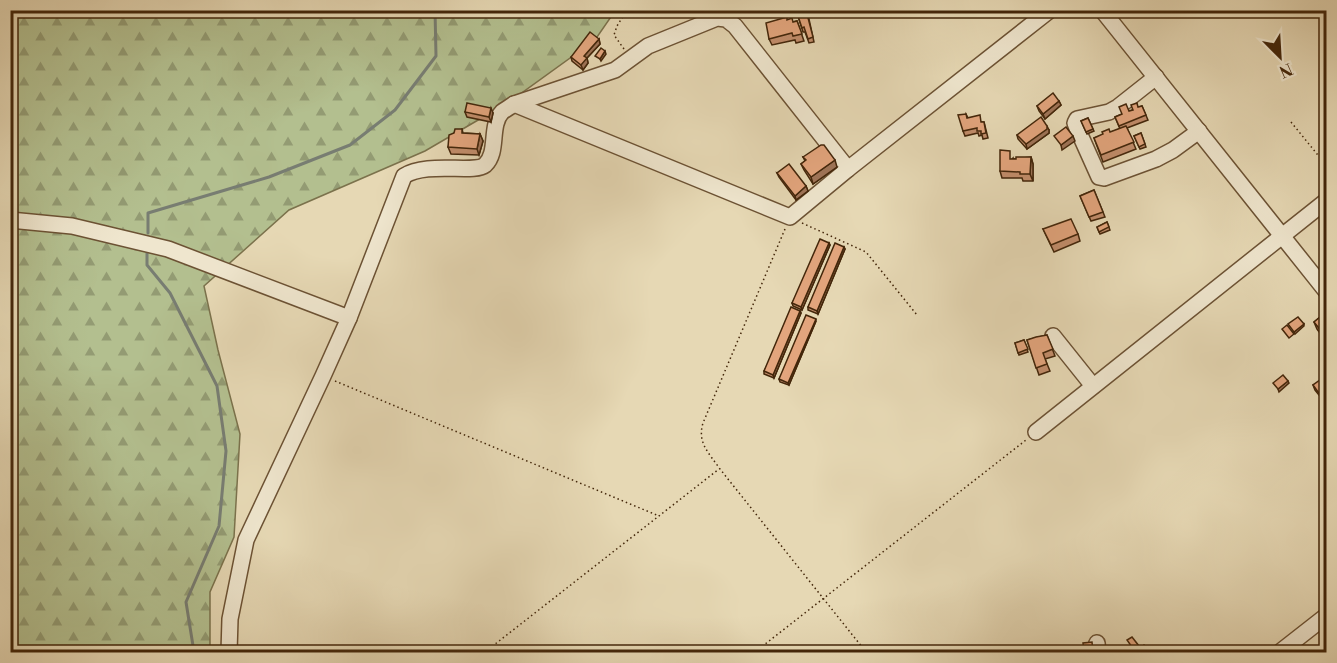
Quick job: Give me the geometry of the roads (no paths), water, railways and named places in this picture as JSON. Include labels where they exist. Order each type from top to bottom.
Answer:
[{"type":"street","points":[[514,104],[773,209],[790,218],[848,169],[1050,10]]},
{"type":"street","points":[[1102,10],[1326,291]]},
{"type":"street","points":[[229,652],[230,619],[246,540],[349,318],[404,176],[420,169],[458,167],[474,169],[485,165],[490,156],[496,125],[501,113],[514,104],[615,70],[648,46],[717,18],[726,19],[735,26],[848,169]]},
{"type":"street","points":[[1156,77],[1109,112],[1077,119],[1075,123],[1099,177],[1104,178],[1156,159],[1199,131]]},
{"type":"street","points":[[1036,432],[1326,201]]},
{"type":"street","points":[[10,220],[72,226],[168,249],[349,318]]},
{"type":"street","points":[[1053,336],[1093,386]]},
{"type":"street","points":[[1280,652],[1326,616]]},
{"type":"waterway","points":[[148,233],[148,213],[269,177],[350,145],[395,110],[436,56],[435,10]]},
{"type":"waterway","points":[[147,253],[147,265],[170,293],[217,386],[226,451],[219,526],[186,602],[194,652]]}]
